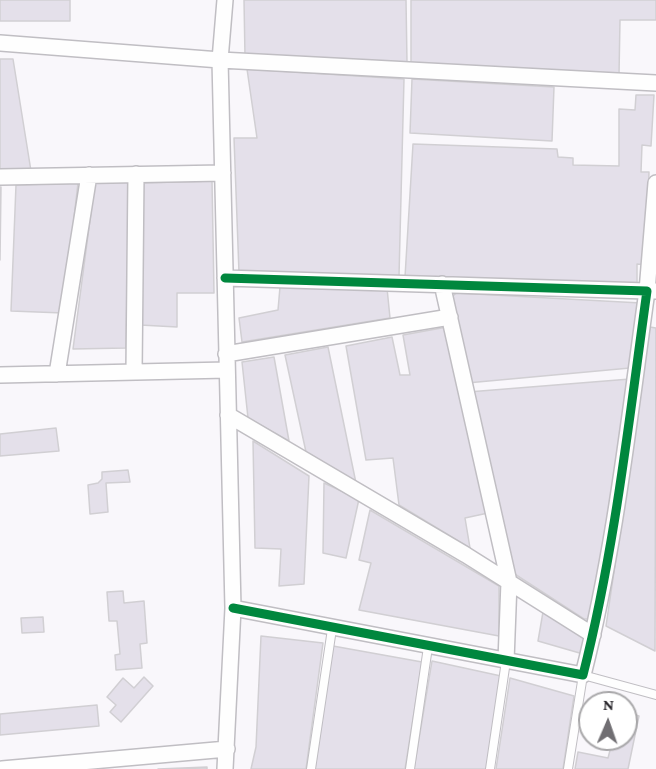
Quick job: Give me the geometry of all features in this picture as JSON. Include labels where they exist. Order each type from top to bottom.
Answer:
[{"type":"street","points":[[225,0],[220,60],[233,608],[225,769]]},
{"type":"street","points":[[0,43],[220,60],[656,82]]},
{"type":"street","points":[[0,177],[222,173]]},
{"type":"street","points":[[134,372],[136,174]]},
{"type":"street","points":[[57,374],[89,175]]},
{"type":"street","points":[[233,608],[332,629],[583,675],[593,635],[618,500],[651,291],[656,183]]},
{"type":"street","points":[[225,278],[651,291]]},
{"type":"street","points":[[442,284],[508,582],[506,661]]},
{"type":"street","points":[[0,375],[134,372],[226,362],[450,317]]},
{"type":"street","points":[[228,415],[593,635]]},
{"type":"street","points":[[2,769],[68,766],[227,749]]},
{"type":"lane","points":[[311,769],[332,629]]},
{"type":"lane","points":[[410,769],[428,647]]},
{"type":"lane","points":[[490,769],[506,661]]},
{"type":"lane","points":[[568,769],[583,675],[656,694]]},
{"type":"building","points":[[0,0],[70,0],[70,21],[0,21]]},
{"type":"building","points":[[244,0],[406,0],[407,62],[245,57]]},
{"type":"building","points":[[411,0],[656,0],[656,20],[620,20],[619,75],[411,65]]},
{"type":"building","points":[[0,59],[13,59],[31,171],[0,172]]},
{"type":"building","points":[[247,69],[404,79],[399,276],[239,273],[234,138],[257,138]]},
{"type":"building","points":[[412,79],[554,87],[552,141],[410,133]]},
{"type":"building","points":[[636,95],[654,95],[651,146],[642,145],[641,172],[649,172],[646,265],[637,264],[637,285],[405,277],[413,144],[557,149],[558,157],[573,158],[573,165],[619,166],[619,109],[635,110]]},
{"type":"building","points":[[129,180],[126,348],[73,349],[95,182]]},
{"type":"building","points":[[212,181],[214,293],[177,293],[177,327],[140,325],[141,183]]},
{"type":"building","points":[[78,183],[63,313],[11,311],[16,185]]},
{"type":"building","points":[[0,187],[1,187],[0,260]]},
{"type":"building","points":[[280,287],[387,288],[390,318],[242,342],[239,318],[278,310]]},
{"type":"building","points":[[456,293],[641,303],[630,368],[467,383],[450,299]]},
{"type":"building","points":[[447,327],[488,513],[465,518],[470,548],[399,505],[393,458],[366,460],[346,346],[392,337],[400,375],[410,375],[403,335]]},
{"type":"building","points":[[650,327],[656,328],[655,651],[606,626]]},
{"type":"building","points":[[328,347],[356,483],[306,452],[285,355]]},
{"type":"building","points":[[274,357],[289,441],[248,418],[242,362]]},
{"type":"building","points":[[630,379],[592,619],[584,619],[510,571],[468,392]]},
{"type":"building","points":[[56,428],[59,451],[0,456],[0,434]]},
{"type":"building","points":[[253,441],[309,476],[304,584],[279,586],[281,549],[255,548]]},
{"type":"building","points":[[128,470],[130,482],[106,483],[108,512],[90,514],[88,485],[98,483],[102,479],[102,472]]},
{"type":"building","points":[[324,483],[359,499],[346,558],[323,553]]},
{"type":"building","points":[[370,510],[499,586],[499,636],[359,610],[371,563],[359,560]]},
{"type":"building","points":[[123,591],[124,603],[144,601],[147,643],[140,644],[142,668],[116,670],[115,655],[120,654],[117,621],[109,621],[107,592]]},
{"type":"building","points":[[543,612],[586,637],[583,654],[538,641]]},
{"type":"building","points":[[43,617],[44,632],[22,633],[21,618]]},
{"type":"building","points":[[261,636],[323,643],[306,769],[251,769],[256,747]]},
{"type":"building","points":[[333,646],[422,662],[405,769],[315,769]]},
{"type":"building","points":[[432,661],[501,676],[490,769],[414,769]]},
{"type":"building","points":[[144,677],[153,686],[121,722],[110,712],[116,705],[107,697],[123,678],[134,688]]},
{"type":"building","points":[[510,678],[574,696],[563,769],[496,769]]},
{"type":"building","points":[[97,705],[99,726],[0,735],[0,714]]},
{"type":"building","points":[[610,751],[632,751],[628,769],[575,769],[578,752],[608,758]]},
{"type":"building","points":[[207,767],[207,769],[158,769]]},
{"type":"cycle path","points":[[225,278],[647,291],[613,532],[583,675],[233,608]]}]
